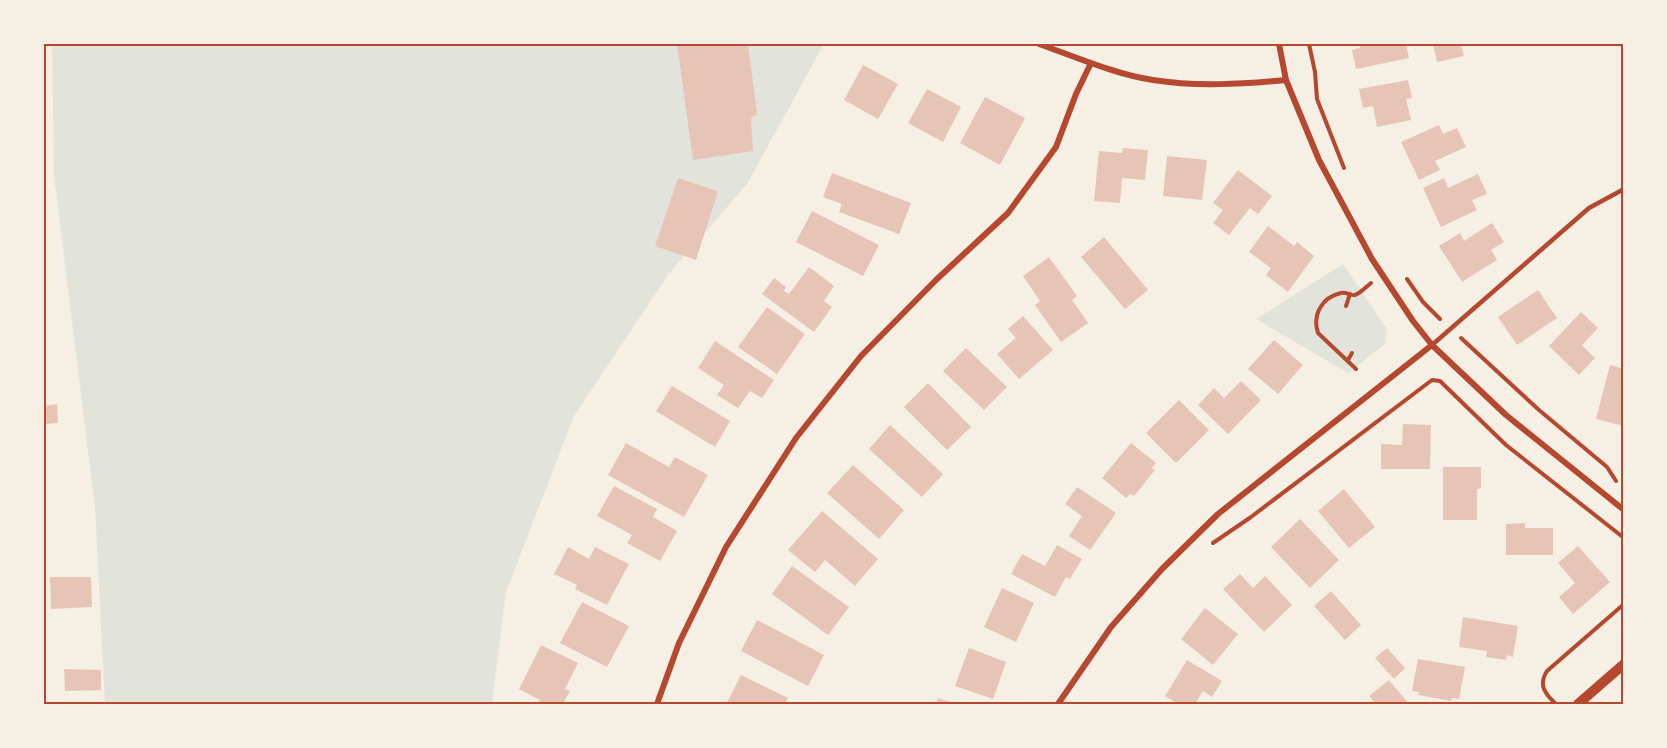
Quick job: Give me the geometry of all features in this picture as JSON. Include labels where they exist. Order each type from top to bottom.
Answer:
[{"type":"street","points":[[1039,44],[1091,63],[1152,80],[1228,86],[1286,80]]},
{"type":"street","points":[[1279,44],[1286,80],[1319,160],[1382,276],[1432,345],[1506,415],[1623,510]]},
{"type":"street","points":[[657,705],[679,642],[726,547],[796,438],[861,356],[936,280],[1008,213],[1056,147],[1076,94],[1091,63]]},
{"type":"street","points":[[1058,705],[1111,627],[1162,569],[1218,513],[1432,345]]},
{"type":"street","points":[[1578,705],[1623,664]]},
{"type":"lane","points":[[1432,345],[1589,208],[1623,189]]},
{"type":"path","points":[[1309,44],[1315,72],[1317,99],[1347,176]]},
{"type":"path","points":[[1356,369],[1318,333],[1316,319],[1318,309],[1323,303],[1341,293],[1356,295],[1382,276]]},
{"type":"path","points":[[1405,276],[1423,302],[1539,410],[1607,466],[1615,480],[1623,487]]},
{"type":"path","points":[[1346,306],[1350,294]]},
{"type":"path","points":[[1348,360],[1352,353]]},
{"type":"path","points":[[1204,549],[1260,510],[1432,380],[1440,381],[1506,445],[1623,538]]},
{"type":"path","points":[[1556,705],[1542,686],[1542,679],[1547,671],[1623,604]]},
{"type":"shaded area","points":[[52,44],[824,44],[747,184],[668,275],[574,416],[506,592],[492,704],[105,704],[95,507],[54,176]]},
{"type":"shaded area","points":[[1343,264],[1387,329],[1385,344],[1348,373],[1256,319]]},
{"type":"building","points":[[677,44],[748,44],[757,114],[751,118],[753,151],[693,160]]},
{"type":"building","points":[[1359,44],[1406,44],[1409,58],[1356,69],[1352,50],[1360,48]]},
{"type":"building","points":[[1433,44],[1461,44],[1464,56],[1437,62]]},
{"type":"building","points":[[863,65],[898,84],[878,119],[844,100]]},
{"type":"building","points":[[1408,80],[1412,98],[1406,99],[1411,120],[1377,127],[1373,106],[1363,108],[1359,89]]},
{"type":"building","points":[[927,89],[961,107],[943,142],[908,123]]},
{"type":"building","points":[[985,97],[1025,118],[1000,165],[960,143]]},
{"type":"building","points":[[1439,125],[1443,134],[1457,128],[1466,147],[1435,161],[1440,170],[1419,180],[1401,142]]},
{"type":"building","points":[[1123,148],[1148,150],[1145,180],[1122,178],[1120,203],[1094,201],[1099,151],[1122,153]]},
{"type":"building","points":[[1167,156],[1207,160],[1202,200],[1163,196]]},
{"type":"building","points":[[1238,170],[1272,196],[1258,214],[1250,208],[1229,235],[1213,223],[1223,210],[1213,203]]},
{"type":"building","points":[[832,173],[911,203],[899,234],[839,212],[842,204],[823,197]]},
{"type":"building","points":[[1478,174],[1487,194],[1472,200],[1477,210],[1441,227],[1423,188],[1444,178],[1448,188]]},
{"type":"building","points":[[678,178],[718,191],[696,260],[655,246]]},
{"type":"building","points":[[812,211],[879,245],[863,276],[796,242]]},
{"type":"building","points":[[1492,223],[1504,242],[1491,250],[1497,260],[1462,282],[1439,246],[1460,233],[1464,241]]},
{"type":"building","points":[[1268,226],[1294,246],[1297,242],[1314,256],[1288,292],[1266,275],[1271,268],[1249,252]]},
{"type":"building","points":[[1104,237],[1148,290],[1125,309],[1081,257]]},
{"type":"building","points":[[1049,257],[1077,296],[1072,300],[1088,323],[1061,342],[1035,305],[1040,301],[1023,276]]},
{"type":"building","points":[[809,267],[834,286],[824,301],[832,307],[814,332],[762,294],[774,278],[786,287],[784,291],[789,294]]},
{"type":"building","points":[[1538,290],[1557,318],[1517,345],[1498,317]]},
{"type":"building","points":[[767,307],[805,334],[777,374],[738,347]]},
{"type":"building","points":[[1581,312],[1598,328],[1582,345],[1595,358],[1579,375],[1549,346]]},
{"type":"building","points":[[1023,316],[1053,350],[1019,379],[997,354],[1016,338],[1008,329]]},
{"type":"building","points":[[1274,340],[1303,365],[1278,394],[1248,369]]},
{"type":"building","points":[[715,341],[774,380],[762,398],[750,391],[738,408],[717,395],[724,385],[698,368]]},
{"type":"building","points":[[966,348],[1007,387],[984,410],[943,371]]},
{"type":"building","points":[[1610,365],[1624,369],[1624,426],[1596,419]]},
{"type":"building","points":[[1241,381],[1261,400],[1228,434],[1198,405],[1214,388],[1224,398]]},
{"type":"building","points":[[928,383],[971,427],[947,450],[904,407]]},
{"type":"building","points":[[672,386],[730,421],[715,447],[656,411]]},
{"type":"building","points":[[1179,400],[1209,430],[1176,463],[1146,433]]},
{"type":"building","points":[[57,404],[58,423],[44,424],[44,406]]},
{"type":"building","points":[[1403,424],[1431,425],[1430,469],[1381,469],[1381,444],[1402,445]]},
{"type":"building","points":[[890,425],[943,474],[922,497],[869,449]]},
{"type":"building","points":[[626,443],[669,467],[675,457],[708,475],[684,517],[608,475]]},
{"type":"building","points":[[1131,443],[1156,463],[1152,468],[1155,470],[1134,496],[1130,494],[1126,498],[1102,478]]},
{"type":"building","points":[[853,465],[904,510],[879,539],[827,493]]},
{"type":"building","points":[[1443,467],[1481,467],[1481,488],[1477,489],[1477,520],[1443,520]]},
{"type":"building","points":[[614,486],[657,509],[653,517],[677,531],[660,561],[627,543],[632,535],[597,516]]},
{"type":"building","points":[[1077,487],[1116,513],[1090,550],[1069,536],[1082,516],[1065,504]]},
{"type":"building","points":[[1344,489],[1375,527],[1349,548],[1318,511]]},
{"type":"building","points":[[822,511],[878,559],[855,586],[825,560],[815,572],[788,550]]},
{"type":"building","points":[[1300,519],[1339,560],[1310,588],[1271,547]]},
{"type":"building","points":[[1525,523],[1525,528],[1553,528],[1553,555],[1506,555],[1506,524]]},
{"type":"building","points":[[1057,545],[1082,559],[1070,579],[1066,577],[1055,597],[1011,574],[1022,554],[1045,566]]},
{"type":"building","points":[[1578,546],[1610,582],[1573,614],[1559,597],[1575,583],[1558,563]]},
{"type":"building","points":[[568,547],[589,559],[595,547],[629,564],[607,605],[575,589],[577,585],[554,574]]},
{"type":"building","points":[[792,566],[849,607],[828,635],[772,594]]},
{"type":"building","points":[[1240,574],[1253,588],[1265,576],[1292,605],[1264,632],[1223,589]]},
{"type":"building","points":[[50,577],[91,577],[92,607],[51,609]]},
{"type":"building","points":[[1002,588],[1034,603],[1016,642],[984,627]]},
{"type":"building","points":[[1331,591],[1361,625],[1345,640],[1314,606]]},
{"type":"building","points":[[582,602],[629,626],[607,667],[560,643]]},
{"type":"building","points":[[1205,608],[1238,634],[1213,665],[1181,639]]},
{"type":"building","points":[[1463,617],[1518,626],[1513,657],[1507,655],[1506,660],[1486,657],[1487,651],[1459,647]]},
{"type":"building","points":[[757,620],[824,655],[808,686],[741,651]]},
{"type":"building","points":[[541,645],[578,663],[565,689],[570,691],[563,704],[538,704],[540,700],[519,689]]},
{"type":"building","points":[[969,648],[1006,662],[993,699],[955,686]]},
{"type":"building","points":[[1387,648],[1405,668],[1394,679],[1375,658]]},
{"type":"building","points":[[1418,659],[1465,667],[1459,699],[1452,698],[1451,701],[1418,695],[1419,692],[1412,691]]},
{"type":"building","points":[[1187,660],[1222,681],[1212,697],[1203,691],[1195,704],[1178,704],[1165,696]]},
{"type":"building","points":[[64,669],[101,670],[101,690],[65,691]]},
{"type":"building","points":[[741,675],[788,698],[785,704],[727,703]]},
{"type":"building","points":[[1389,680],[1409,704],[1376,704],[1369,696]]},
{"type":"building","points":[[938,698],[957,704],[936,704]]}]
